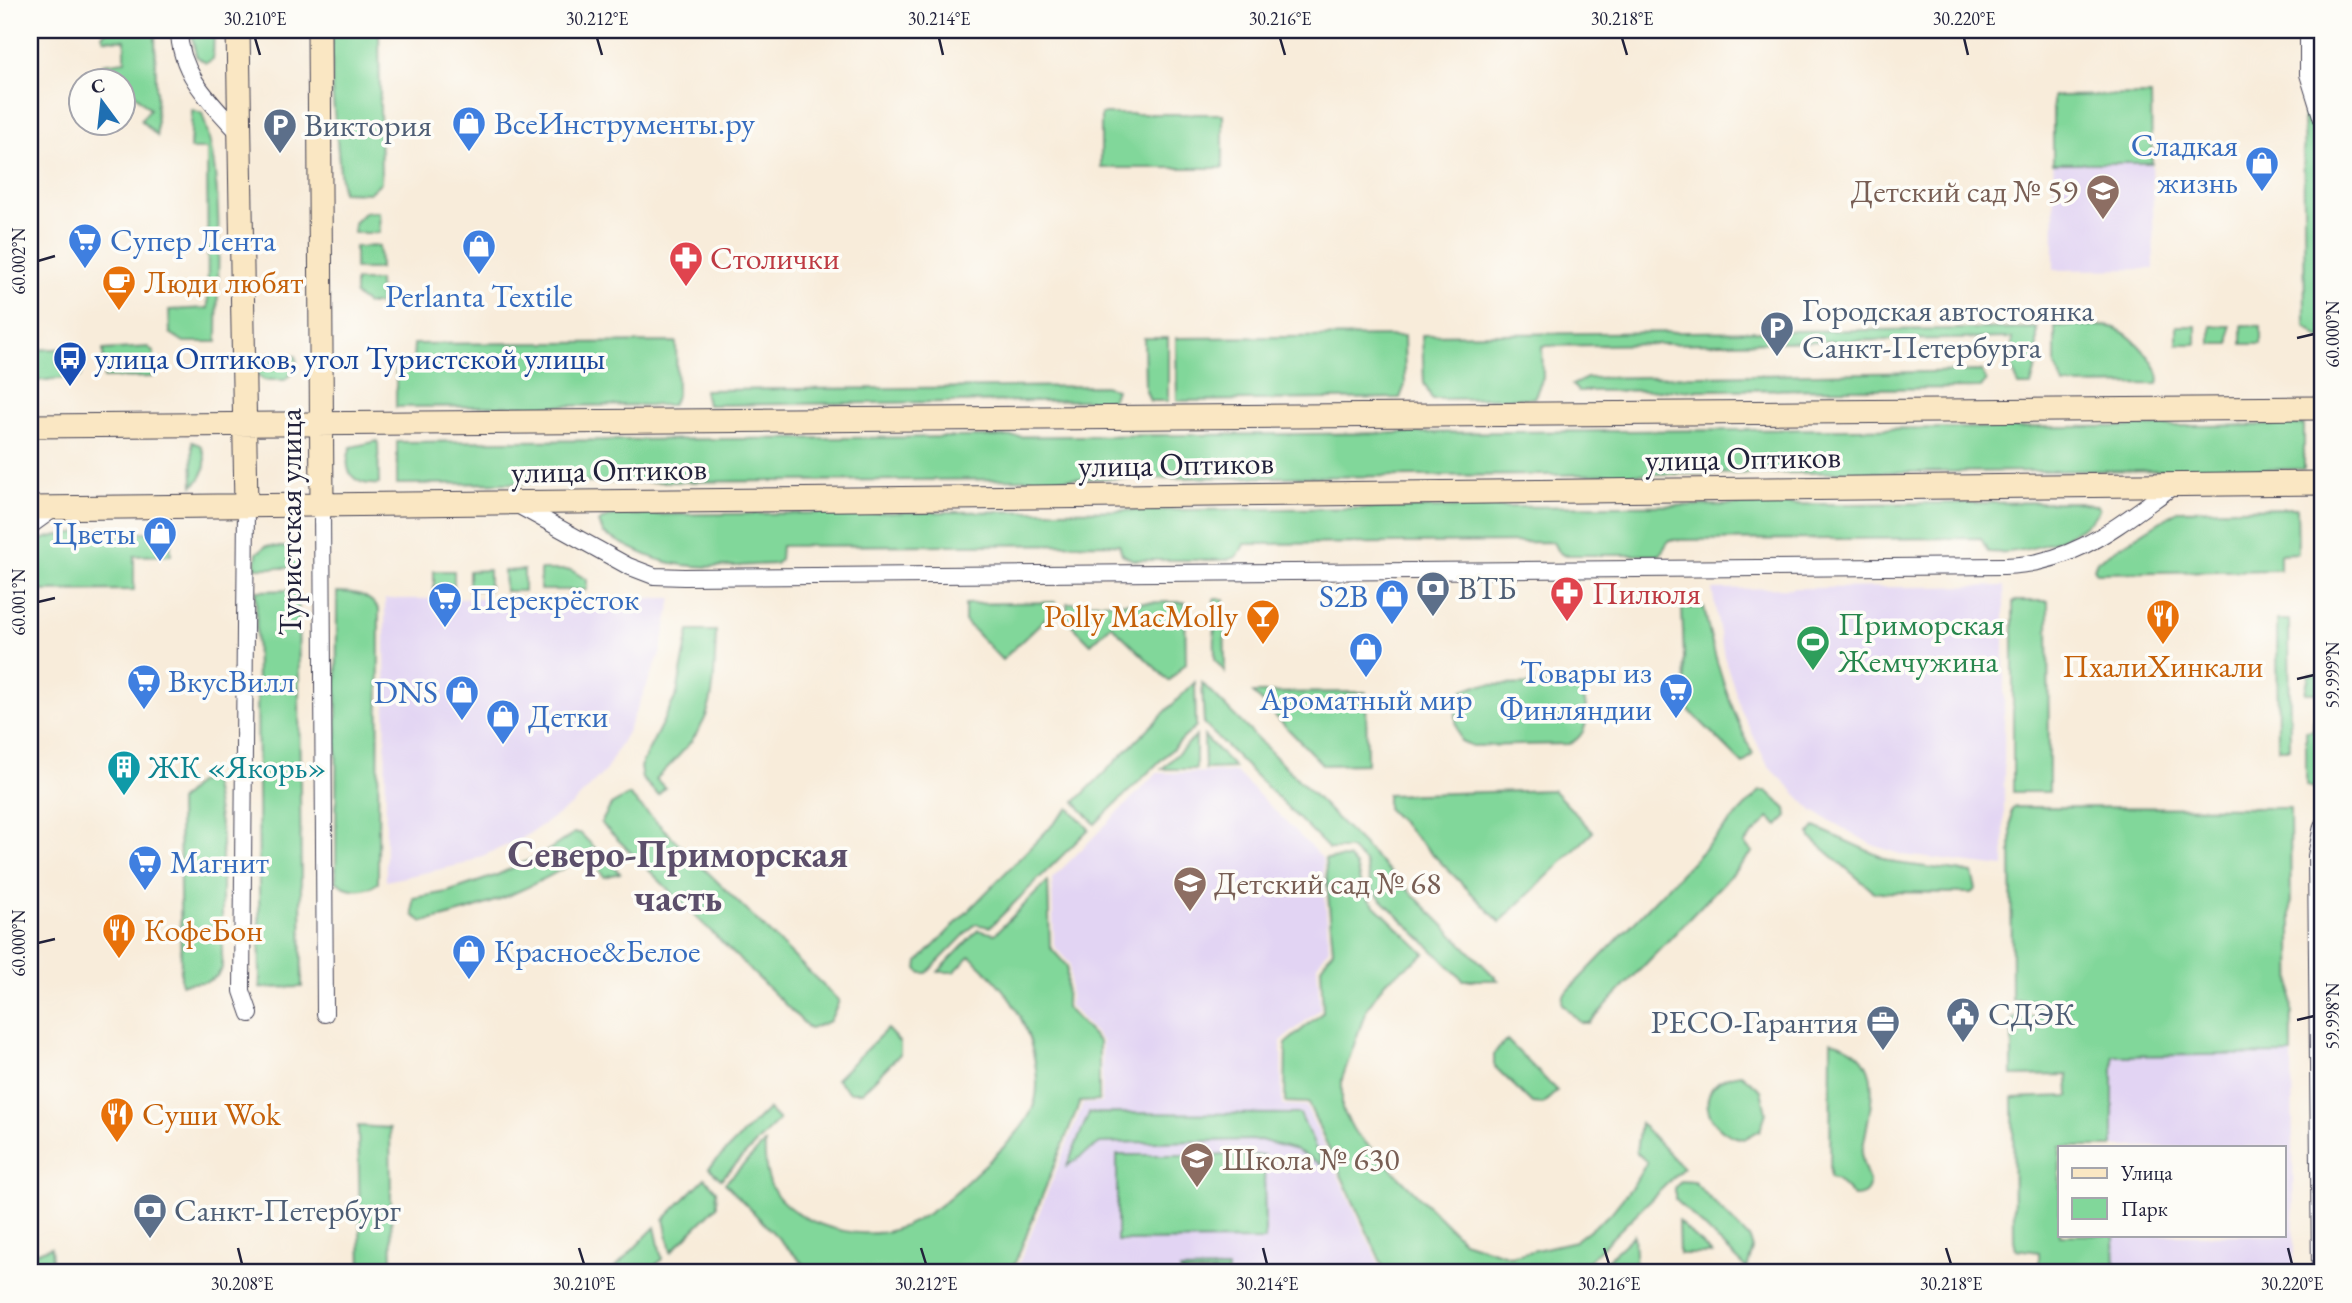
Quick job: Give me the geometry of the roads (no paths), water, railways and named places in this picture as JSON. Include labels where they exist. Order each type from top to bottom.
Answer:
[{"type":"street","points":[[179,30],[179,45],[193,80],[239,133]]},
{"type":"street","name":"Туристская улица","points":[[238,30],[246,506],[242,990],[250,1014]]},
{"type":"street","name":"Туристская улица","points":[[319,30],[325,1014]]},
{"type":"street","points":[[2308,30],[2308,75],[2322,119]]},
{"type":"street","name":"улица Оптиков","points":[[30,426],[2322,408]]},
{"type":"street","name":"улица Оптиков","points":[[30,508],[2322,483]]},
{"type":"street","points":[[512,502],[628,566],[654,576],[2004,566],[2036,563],[2066,556],[2095,540],[2175,485]]},
{"type":"street","points":[[30,526],[55,508]]},
{"type":"street","points":[[2320,1273],[2316,856],[2322,826]]},
{"type":"place","name":"ВсеИнструменты.ру","points":[[469,153]]},
{"type":"place","name":"Виктория","points":[[280,155]]},
{"type":"place","name":"Сладкая жизнь","points":[[2262,193]]},
{"type":"place","name":"Детский сад № 59","points":[[2103,221]]},
{"type":"place","name":"Супер Лента","points":[[85,270]]},
{"type":"place","name":"Perlanta Textile","points":[[479,276]]},
{"type":"place","name":"Столички","points":[[686,288]]},
{"type":"place","name":"Люди любят","points":[[119,312]]},
{"type":"place","name":"Городская автостоянка Санкт-Петербурга","points":[[1777,358]]},
{"type":"place","name":"улица Оптиков, угол Туристской улицы","points":[[70,388]]},
{"type":"place","name":"Цветы","points":[[160,563]]},
{"type":"place","name":"ВТБ","points":[[1433,618]]},
{"type":"place","name":"Пилюля","points":[[1567,623]]},
{"type":"place","name":"S2B","points":[[1392,626]]},
{"type":"place","name":"Перекрёсток","points":[[445,629]]},
{"type":"place","name":"Polly MacMolly","points":[[1263,646]]},
{"type":"place","name":"ПхалиХинкали","points":[[2163,646]]},
{"type":"place","name":"Приморская Жемчужина","points":[[1813,672]]},
{"type":"place","name":"Ароматный мир","points":[[1366,679]]},
{"type":"place","name":"ВкусВилл","points":[[144,711]]},
{"type":"place","name":"Товары из Финляндии","points":[[1676,720]]},
{"type":"place","name":"DNS","points":[[462,722]]},
{"type":"place","name":"Детки","points":[[503,746]]},
{"type":"place","name":"ЖК «Якорь»","points":[[124,797]]},
{"type":"place","name":"Магнит","points":[[145,892]]},
{"type":"place","name":"Детский сад № 68","points":[[1190,913]]},
{"type":"place","name":"КофеБон","points":[[119,960]]},
{"type":"place","name":"Красное&Белое","points":[[469,981]]},
{"type":"place","name":"СДЭК","points":[[1963,1044]]},
{"type":"place","name":"РЕСО-Гарантия","points":[[1883,1052]]},
{"type":"place","name":"Суши Wok","points":[[117,1144]]},
{"type":"place","name":"Школа № 630","points":[[1197,1189]]},
{"type":"place","name":"Санкт-Петербург","points":[[150,1240]]},
{"type":"district","name":"Северо-Приморская часть","points":[[678,875]]}]
